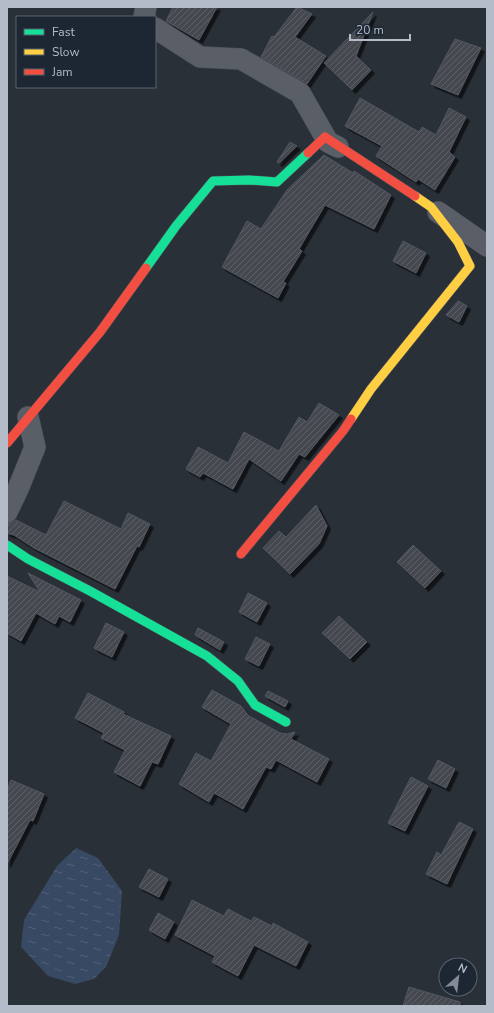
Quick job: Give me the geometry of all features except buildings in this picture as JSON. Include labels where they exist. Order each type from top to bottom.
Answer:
[{"type":"street","points":[[156,29],[200,57],[242,59],[300,92],[328,142],[375,169],[487,246]]},
{"type":"street","points":[[7,443],[100,332],[176,226],[214,181],[249,180],[277,182],[325,136],[431,207],[458,242],[470,266],[371,389],[343,431],[242,554]]},
{"type":"street","points":[[7,512],[18,489],[34,447],[28,417]]},
{"type":"street","points":[[7,545],[28,559],[90,591],[207,656],[238,681],[255,705],[286,722]]},
{"type":"water","points":[[76,848],[98,858],[122,891],[119,935],[106,967],[94,979],[75,984],[48,976],[21,947],[24,920],[57,866]]},
{"type":"traffic: fast","points":[[146,268],[176,226],[213,181],[249,180],[277,182],[308,153]]},
{"type":"traffic: fast","points":[[7,545],[28,559],[90,591],[207,656],[238,681],[255,705],[286,722]]},
{"type":"traffic: slow","points":[[351,419],[371,389],[470,266],[458,242],[431,207],[415,196]]},
{"type":"traffic: jam","points":[[308,153],[325,137],[415,196]]},
{"type":"traffic: jam","points":[[7,443],[100,332],[146,268]]},
{"type":"traffic: jam","points":[[241,554],[343,431],[351,419]]}]
